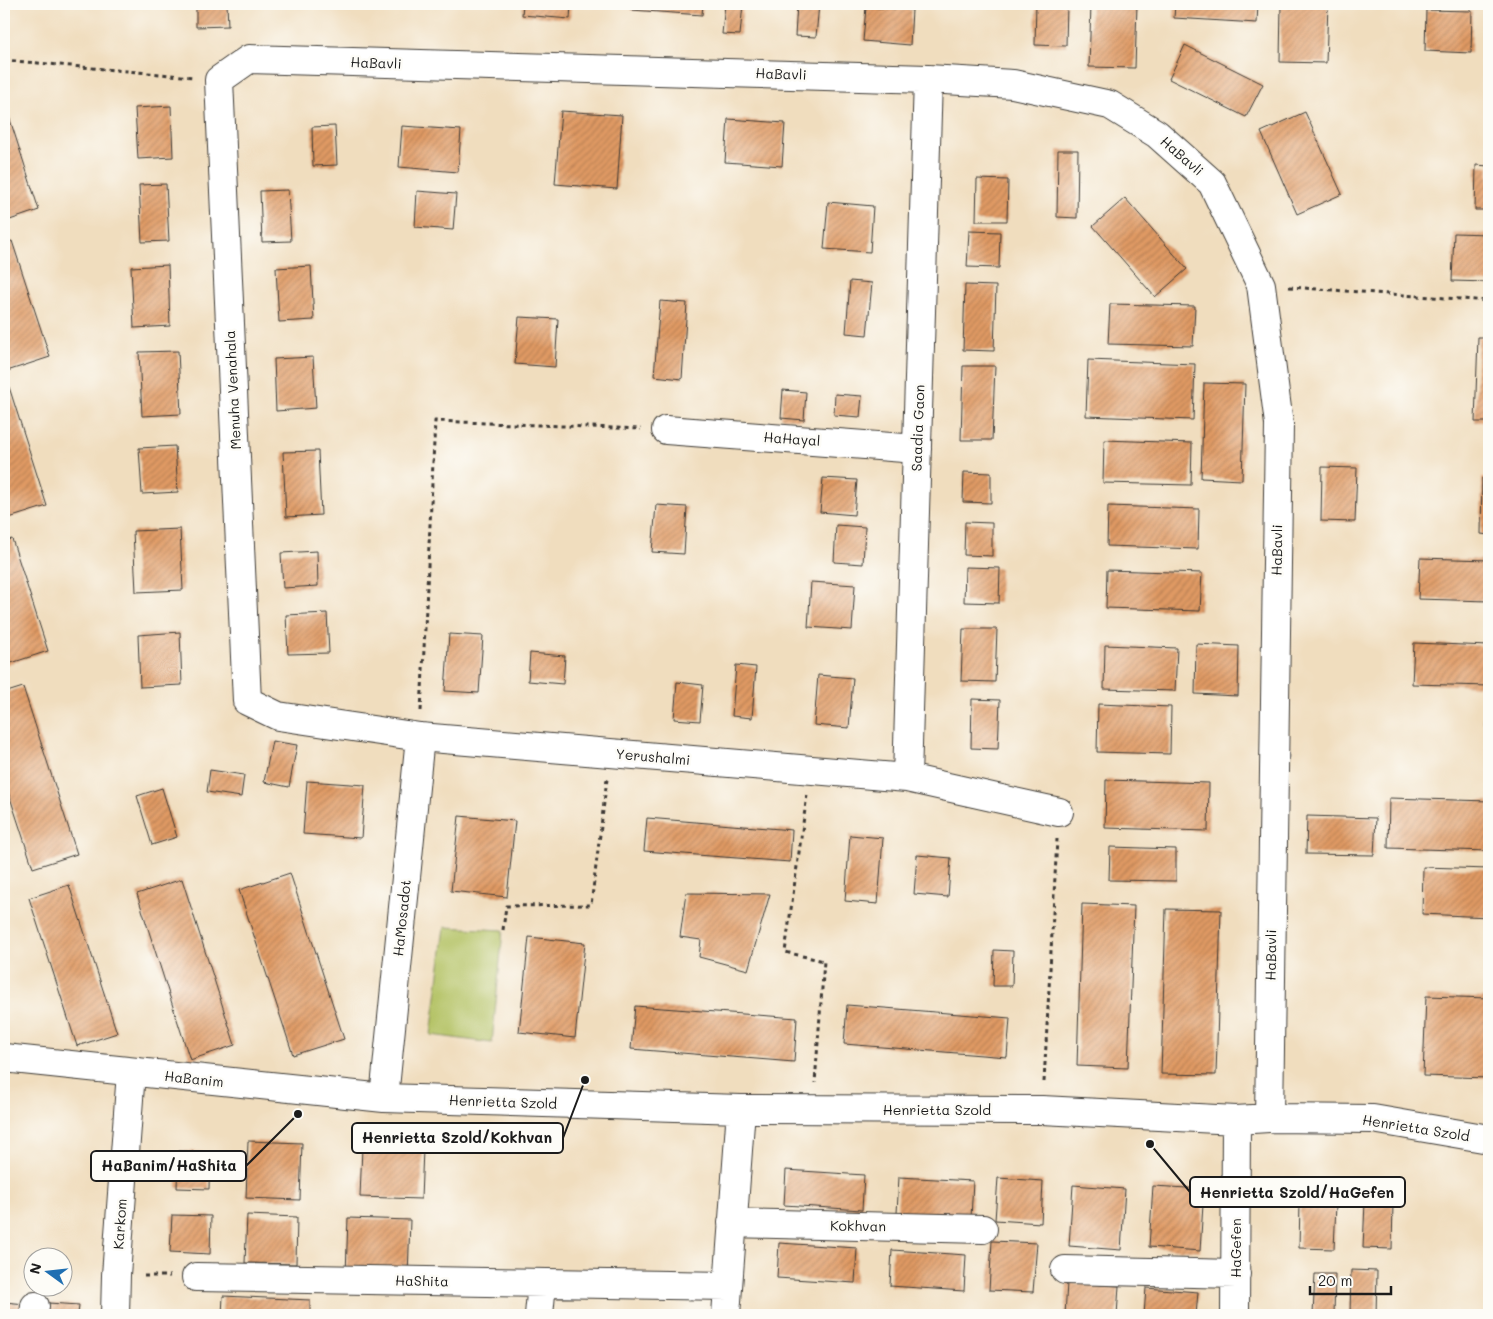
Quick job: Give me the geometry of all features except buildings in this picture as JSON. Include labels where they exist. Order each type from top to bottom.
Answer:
[{"type":"street","name":"HaBavli","points":[[219,80],[249,59],[928,79],[1013,84],[1110,105],[1156,134],[1212,182],[1261,285],[1279,424],[1269,1118]]},
{"type":"street","name":"Saadia Gaon","points":[[907,778],[928,79]]},
{"type":"street","name":"Menuha Venahala","points":[[219,80],[248,701]]},
{"type":"street","name":"HaHayal","points":[[666,430],[917,449]]},
{"type":"street","name":"Yerushalmi","points":[[248,701],[278,716],[420,737],[907,778],[1059,812]]},
{"type":"street","name":"HaMosadot","points":[[384,1098],[420,737]]},
{"type":"street","name":"HaBanim","points":[[4,1058],[384,1098]]},
{"type":"street","name":"Karkom","points":[[115,1315],[116,1275],[131,1072]]},
{"type":"street","name":"Henrietta Szold","points":[[384,1098],[741,1109],[1042,1110],[1236,1120],[1269,1118],[1373,1119],[1489,1139]]},
{"type":"street","points":[[726,1315],[741,1109]]},
{"type":"street","name":"HaGefen","points":[[1235,1315],[1236,1120]]},
{"type":"street","name":"Kokhvan","points":[[732,1223],[983,1229]]},
{"type":"street","points":[[1065,1270],[1236,1274]]},
{"type":"street","name":"HaShita","points":[[196,1276],[728,1286]]},
{"type":"street","points":[[539,1315],[542,1283]]},
{"type":"path","points":[[4,60],[219,80]]},
{"type":"path","points":[[1261,285],[1489,301]]},
{"type":"path","points":[[420,737],[435,421],[666,430]]},
{"type":"path","points":[[503,930],[506,906],[591,905],[610,754]]},
{"type":"path","points":[[810,770],[785,952],[824,961],[813,1109]]},
{"type":"path","points":[[1042,1110],[1059,812]]},
{"type":"path","points":[[116,1275],[196,1276]]},
{"type":"green space","points":[[445,927],[503,930],[492,1043],[431,1035]]},
{"type":"place","name":"Henrietta Szold/Kokhvan","points":[[585,1080]]},
{"type":"place","name":"HaBanim/HaShita","points":[[298,1114]]},
{"type":"place","name":"Henrietta Szold/HaGefen","points":[[1150,1144]]}]
